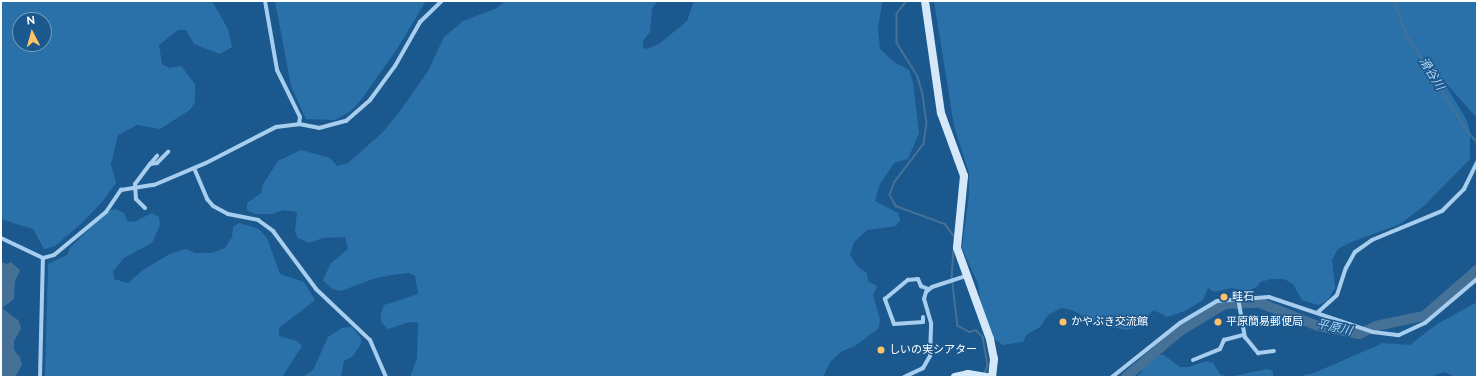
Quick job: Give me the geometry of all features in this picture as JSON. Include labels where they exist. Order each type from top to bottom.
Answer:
[{"type":"main road","points":[[925,1],[941,112],[964,176],[958,248],[966,276],[990,338],[994,359],[992,377]]},
{"type":"main road","points":[[955,377],[968,374],[985,376]]},
{"type":"street","points":[[265,1],[277,70],[300,117],[299,124]]},
{"type":"street","points":[[1,238],[43,258],[63,249],[81,230],[106,212],[121,190],[148,187],[194,168],[276,128],[299,124],[319,128],[334,126],[355,114],[385,81],[420,22],[442,1]]},
{"type":"street","points":[[150,164],[157,163],[168,152]]},
{"type":"street","points":[[145,208],[136,199],[135,188],[137,180],[157,156]]},
{"type":"street","points":[[1317,313],[1337,295],[1346,268],[1355,252],[1372,240],[1442,211],[1464,189],[1477,162]]},
{"type":"street","points":[[194,168],[207,199],[213,206],[228,214],[258,220],[273,231],[316,288],[370,340],[386,377]]},
{"type":"street","points":[[40,377],[43,258]]},
{"type":"street","points":[[904,377],[923,368],[930,356],[931,319],[924,299],[928,290],[966,276]]},
{"type":"street","points":[[922,317],[923,322],[894,324],[885,299],[908,280],[918,278],[921,286],[928,290]]},
{"type":"street","points":[[1112,377],[1201,308],[1217,301],[1269,297],[1362,328],[1399,335],[1416,329],[1477,279]]},
{"type":"street","points":[[1238,299],[1243,335],[1258,353],[1274,352]]},
{"type":"street","points":[[1193,360],[1220,350],[1224,340],[1243,335]]},
{"type":"shaded area","points":[[1,1],[212,1],[228,29],[232,47],[220,54],[194,44],[186,30],[178,30],[159,45],[162,64],[169,68],[181,66],[195,84],[195,102],[190,110],[160,129],[137,125],[118,135],[111,164],[116,183],[102,202],[81,224],[55,246],[44,249],[33,229],[1,219]]},
{"type":"shaded area","points":[[275,1],[426,1],[397,49],[361,100],[351,111],[335,120],[306,119],[291,86]]},
{"type":"shaded area","points":[[505,1],[658,1],[652,8],[650,32],[643,41],[643,47],[646,49],[659,44],[687,21],[694,1],[885,1],[882,3],[878,28],[880,49],[894,62],[909,70],[913,82],[919,133],[908,159],[894,163],[879,186],[875,201],[898,213],[900,220],[896,226],[867,230],[854,242],[850,255],[858,267],[867,273],[868,281],[877,286],[873,295],[880,319],[879,328],[855,346],[842,351],[831,361],[823,377],[410,377],[417,358],[418,323],[409,322],[388,329],[381,322],[381,314],[384,305],[418,294],[415,276],[409,273],[391,275],[373,279],[341,291],[332,289],[323,280],[331,263],[348,249],[345,237],[323,238],[309,243],[298,238],[295,232],[297,212],[284,210],[272,214],[255,214],[247,210],[247,203],[261,193],[263,184],[278,161],[301,150],[330,158],[337,166],[348,163],[383,132],[400,111],[428,71],[444,37],[463,21],[497,8]]},
{"type":"shaded area","points":[[934,1],[1477,1],[1477,118],[1442,79],[1466,119],[1470,131],[1470,159],[1425,205],[1400,224],[1349,243],[1338,249],[1332,260],[1335,288],[1327,301],[1318,305],[1302,300],[1293,284],[1284,279],[1271,279],[1260,282],[1258,286],[1248,291],[1231,288],[1214,292],[1208,288],[1203,300],[1185,311],[1167,317],[1154,310],[1144,319],[1144,325],[1127,330],[1100,325],[1072,310],[1061,308],[1048,315],[1040,327],[1026,335],[1023,342],[1003,345],[993,338],[981,303],[978,284],[962,248],[969,195],[969,173],[954,126]]},
{"type":"shaded area","points":[[116,209],[124,213],[127,221],[134,222],[152,213],[159,217],[160,225],[152,243],[124,258],[113,271],[114,279],[128,283],[143,270],[170,254],[186,249],[195,253],[211,253],[225,248],[232,237],[233,227],[239,223],[259,229],[267,238],[280,274],[304,282],[315,300],[279,328],[279,336],[297,341],[302,346],[282,377],[45,377],[48,264],[67,255],[70,248],[98,220],[111,210]]},
{"type":"shaded area","points":[[1,262],[7,264],[11,262],[20,270],[15,281],[14,299],[2,308],[19,321],[21,329],[14,341],[14,350],[20,357],[22,365],[15,377],[1,377]]},
{"type":"shaded area","points":[[1477,302],[1477,377],[1455,377],[1445,372],[1430,377],[1297,377],[1314,373],[1383,343],[1410,345],[1437,324]]},
{"type":"shaded area","points":[[352,327],[361,338],[361,344],[353,356],[344,361],[341,377],[303,377],[313,370],[328,337],[342,328]]},
{"type":"shaded area","points":[[1157,355],[1164,355],[1180,367],[1189,367],[1206,361],[1213,363],[1220,374],[1228,377],[1135,377],[1140,374],[1148,360]]},
{"type":"shaded area","points":[[1267,369],[1273,371],[1273,377],[1229,377]]},
{"type":"waterway","points":[[907,1],[897,14],[897,43],[918,77],[923,95],[927,123],[924,144],[895,182],[890,195],[896,206],[945,224],[954,236]]},
{"type":"waterway","name":"滑谷川","points":[[1394,1],[1407,35],[1468,132],[1477,142]]},
{"type":"waterway","points":[[954,250],[952,276],[958,326],[970,332],[976,330],[983,337],[988,366],[985,373]]},
{"type":"waterway","name":"平原川","points":[[1126,377],[1180,331],[1225,304],[1260,303],[1318,326],[1359,334],[1376,326],[1424,316],[1477,270]]},
{"type":"place","name":"畦石","points":[[1224,297]]},
{"type":"place","name":"かやぶき交流館","points":[[1063,322]]},
{"type":"place","name":"平原簡易郵便局","points":[[1218,322]]},
{"type":"place","name":"しいの実シアター","points":[[881,350]]}]
